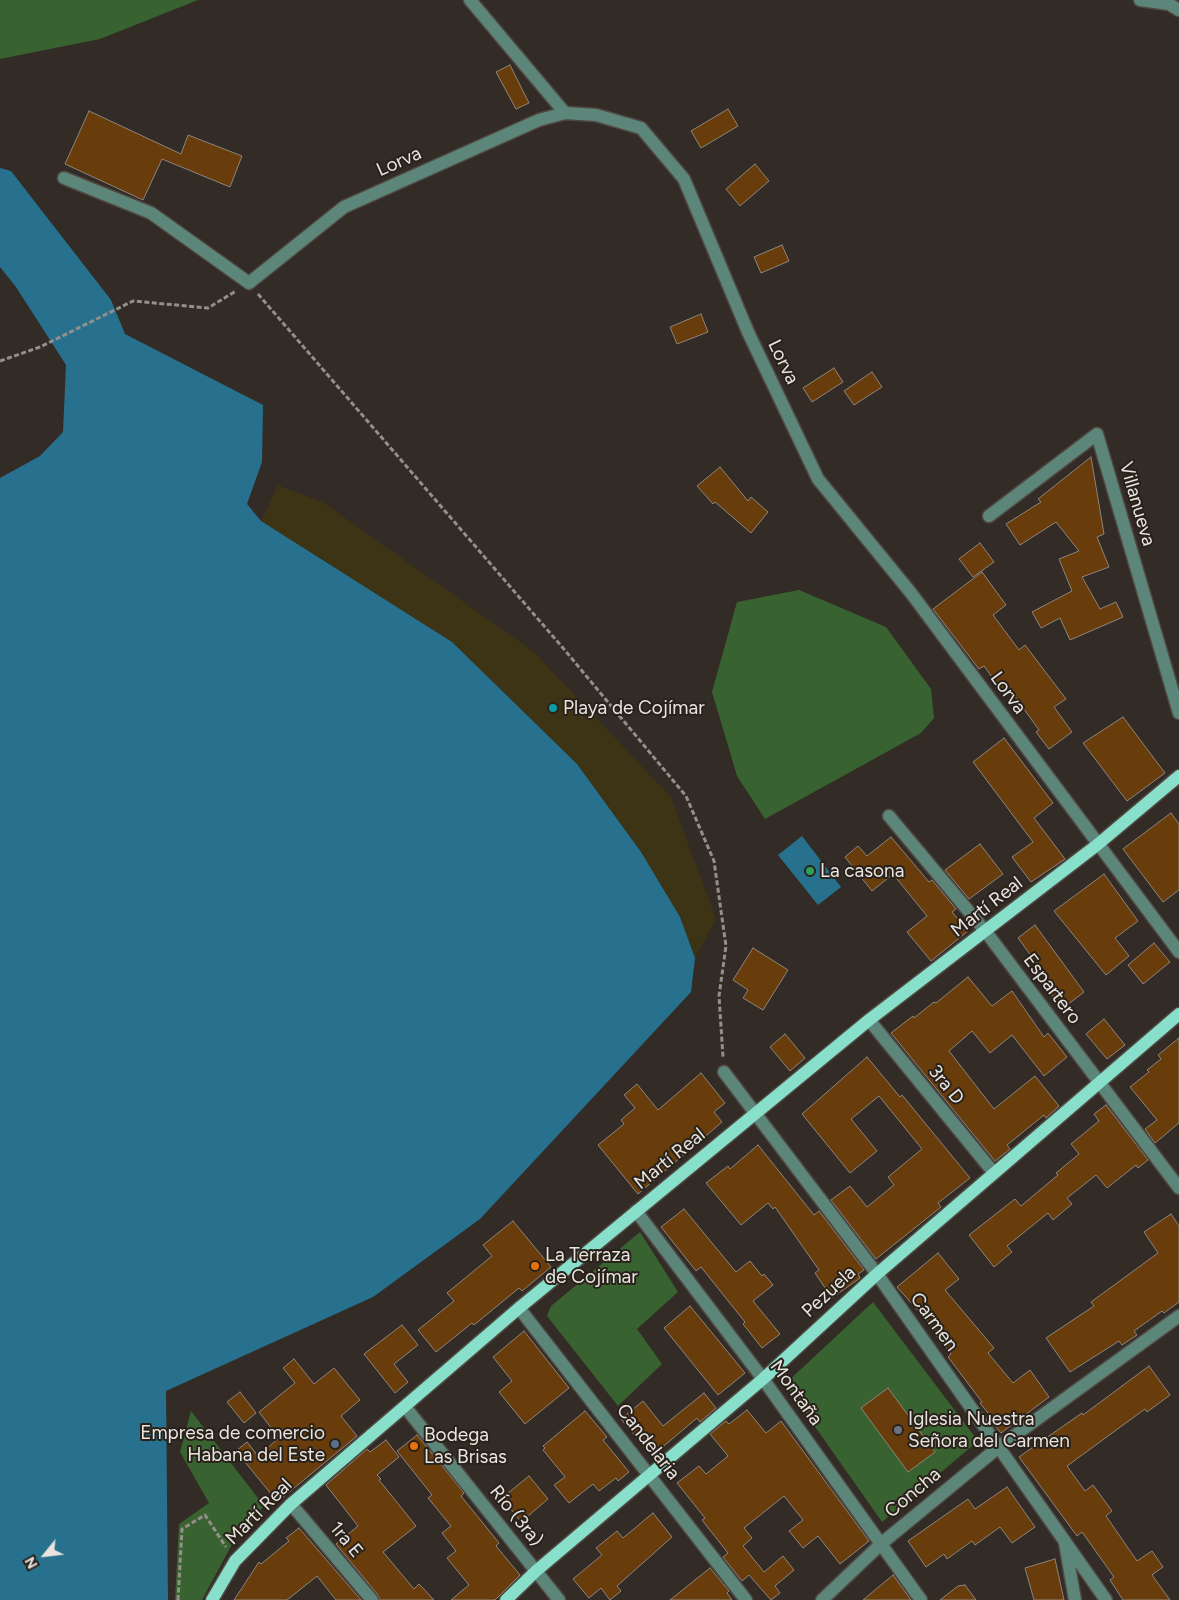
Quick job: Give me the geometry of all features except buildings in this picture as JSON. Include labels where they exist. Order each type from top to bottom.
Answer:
[{"type":"main road","name":"Martí Real","points":[[212,1600],[235,1561],[291,1504],[406,1408],[519,1308],[869,1020],[1097,845],[1179,776]]},
{"type":"main road","name":"Pezuela","points":[[506,1600],[536,1571],[763,1379],[876,1274],[1100,1084],[1179,1014]]},
{"type":"street","points":[[470,0],[565,113]]},
{"type":"street","points":[[1140,0],[1169,4],[1179,10]]},
{"type":"street","name":"Lorva","points":[[249,283],[344,208],[539,120],[565,113],[596,115],[641,128],[684,179],[748,332],[818,479],[911,593],[1097,845],[1179,952]]},
{"type":"street","points":[[64,178],[151,213],[249,283]]},
{"type":"street","name":"Villanueva","points":[[989,516],[1097,434],[1179,714]]},
{"type":"street","name":"Espartero","points":[[889,816],[986,932],[1179,1188]]},
{"type":"street","name":"3ra D","points":[[869,1020],[994,1172]]},
{"type":"street","name":"Carmen","points":[[724,1072],[876,1274],[1000,1446],[1106,1600]]},
{"type":"street","name":"Montaña","points":[[636,1210],[763,1379],[921,1600]]},
{"type":"street","name":"Candelaria","points":[[519,1308],[650,1474],[746,1600]]},
{"type":"street","name":"Concha","points":[[822,1600],[882,1544],[1000,1446],[1179,1316]]},
{"type":"street","name":"Río (3ra)","points":[[406,1408],[559,1600]]},
{"type":"street","name":"1ra E","points":[[291,1504],[372,1600]]},
{"type":"street","points":[[1064,1540],[1075,1600]]},
{"type":"path","points":[[0,361],[40,347],[133,301],[208,308],[249,283],[563,648],[686,796],[714,861],[726,946],[719,996],[724,1072]]},
{"type":"path","points":[[178,1600],[182,1529],[205,1515],[227,1546],[223,1554]]},
{"type":"green space","points":[[0,0],[198,0],[100,39],[0,59]]},
{"type":"green space","points":[[799,590],[886,627],[931,689],[934,718],[921,733],[765,819],[737,776],[712,692],[737,602]]},
{"type":"green space","points":[[640,1232],[678,1292],[637,1329],[662,1364],[618,1406],[547,1316],[551,1306]]},
{"type":"green space","points":[[873,1302],[978,1441],[882,1522],[785,1384]]},
{"type":"green space","points":[[191,1411],[264,1506],[235,1539],[202,1600],[175,1600],[179,1524],[209,1503],[180,1452]]},
{"type":"sand","name":"Playa de Cojímar","points":[[278,485],[324,503],[534,652],[671,797],[716,919],[695,958],[680,917],[641,852],[577,764],[452,642],[261,521]]},
{"type":"water","points":[[0,168],[11,171],[111,300],[125,334],[263,405],[262,462],[247,504],[261,521],[452,642],[577,764],[641,852],[680,917],[695,958],[691,992],[480,1219],[373,1297],[166,1391],[168,1600],[0,1600],[0,478],[40,456],[63,432],[66,365],[16,287],[0,267]]},
{"type":"water","name":"La casona","points":[[802,836],[841,887],[818,905],[778,855]]},
{"type":"place","name":"Playa de Cojímar","points":[[553,708]]},
{"type":"place","name":"La casona","points":[[810,871]]},
{"type":"place","name":"La Terraza de Cojímar","points":[[535,1266]]},
{"type":"place","name":"Iglesia Nuestra Señora del Carmen","points":[[898,1430]]},
{"type":"place","name":"Empresa de comercio Habana del Este","points":[[335,1444]]},
{"type":"place","name":"Bodega Las Brisas","points":[[414,1446]]}]
